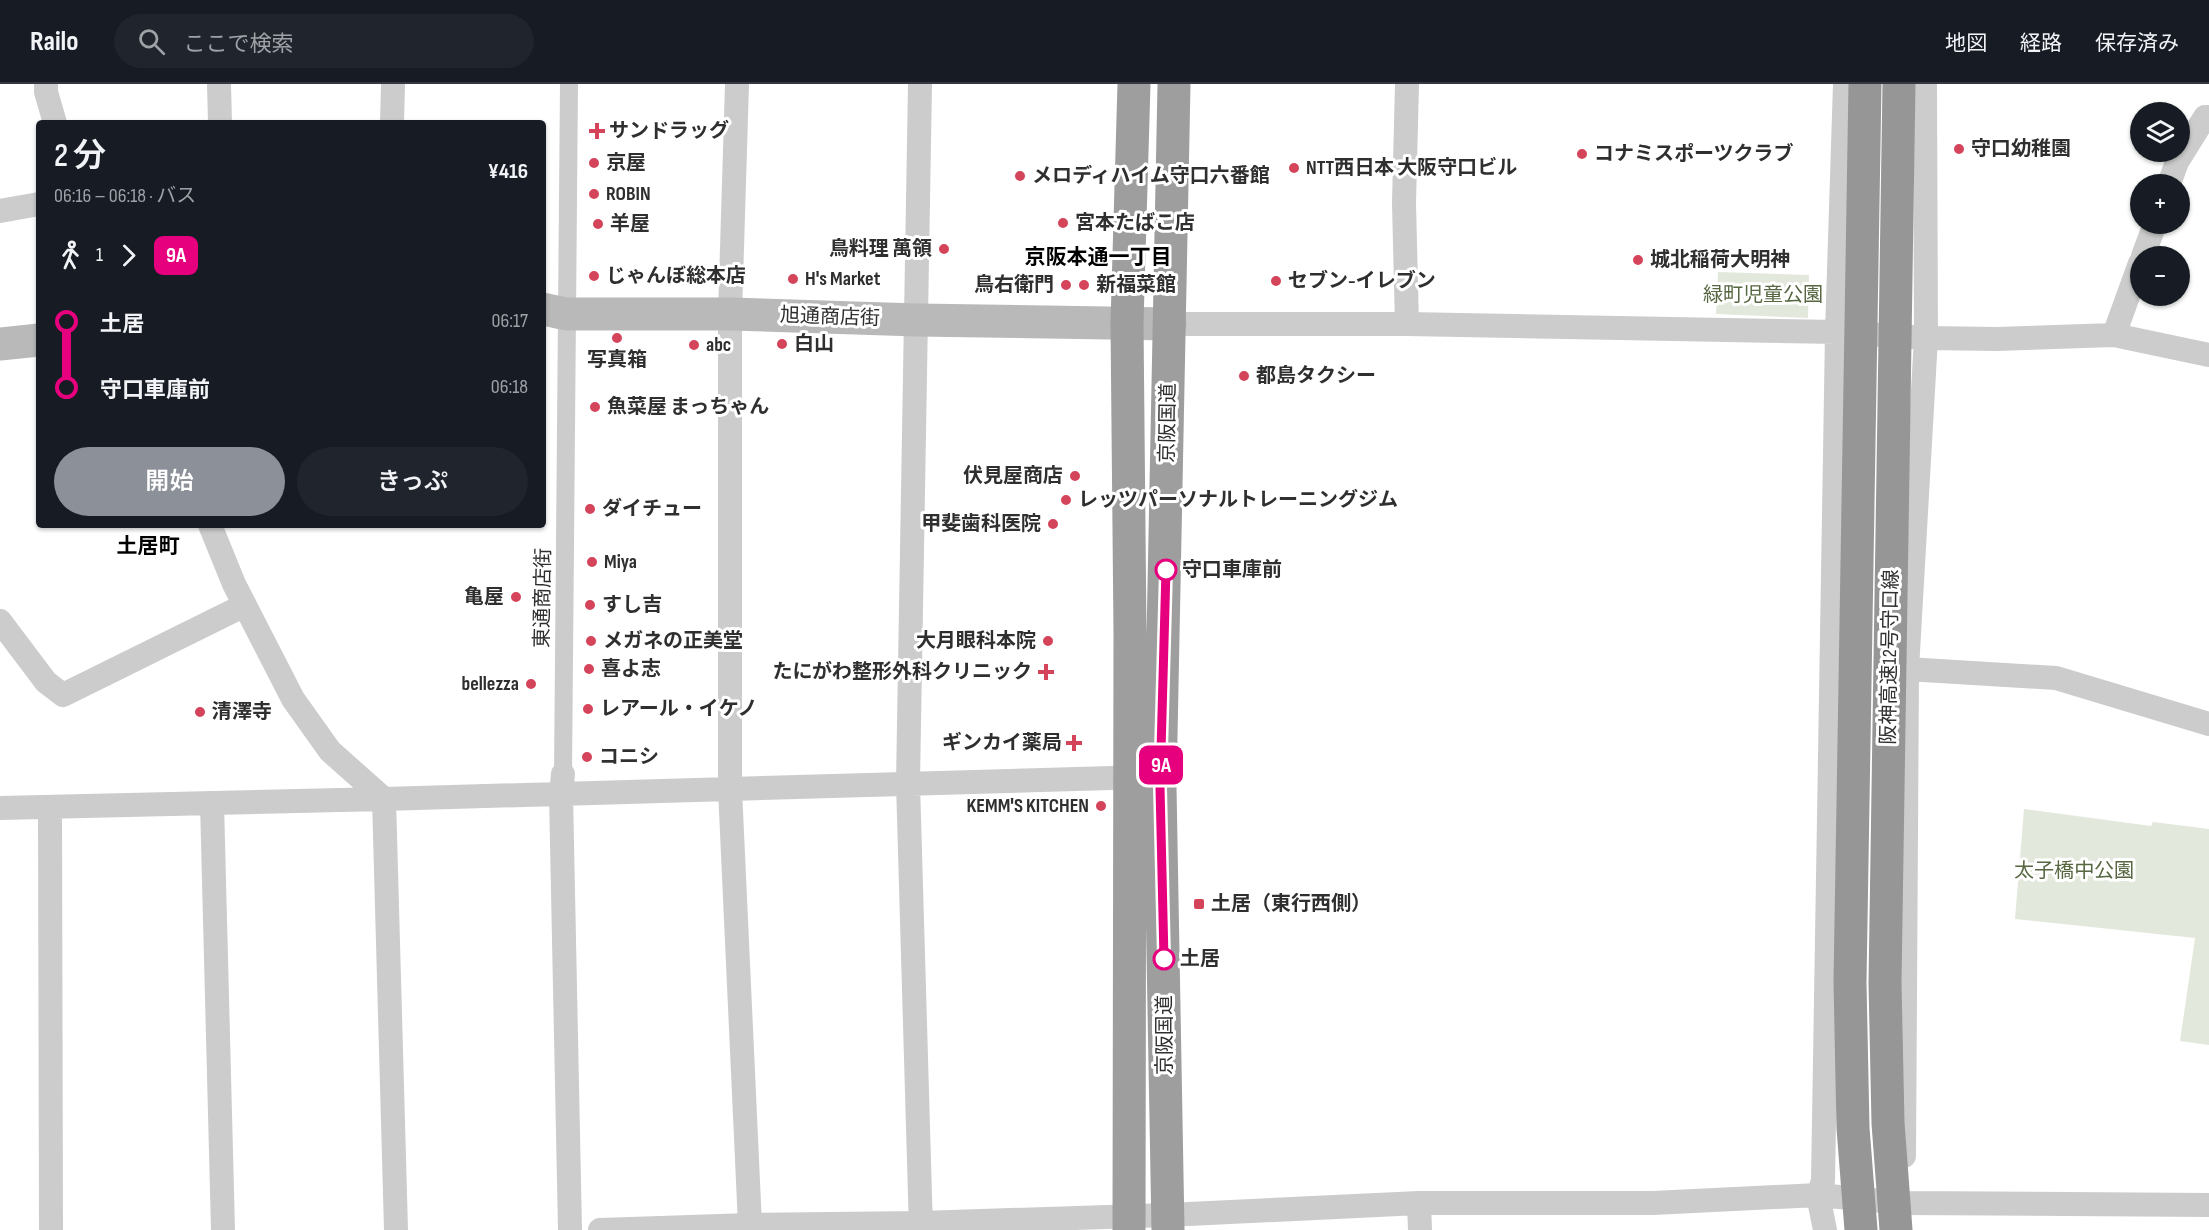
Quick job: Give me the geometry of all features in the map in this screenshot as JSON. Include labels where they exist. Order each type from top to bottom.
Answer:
[{"type":"highway","name":"京阪国道","points":[[1134,84],[1128,323],[1145,778],[1168,1222]]},
{"type":"highway","name":"京阪国道","points":[[1129,1222],[1145,778],[1170,324],[1174,84]]},
{"type":"highway","name":"阪神高速12号守口線","points":[[1861,1230],[1853,1128],[1850,982],[1865,84]]},
{"type":"highway","name":"阪神高速12号守口線","points":[[1899,84],[1885,983],[1888,1123],[1900,1216]]},
{"type":"main road","name":"旭通商店街","points":[[555,312],[1170,324]]},
{"type":"main road","points":[[0,344],[36,340]]},
{"type":"street","points":[[46,84],[54,120]]},
{"type":"street","points":[[219,84],[220,120]]},
{"type":"street","points":[[392,120],[393,84]]},
{"type":"street","name":"東通商店街","points":[[562,784],[566,573],[555,312],[569,84]]},
{"type":"street","points":[[737,84],[730,314],[730,789],[750,1225]]},
{"type":"street","points":[[920,84],[908,783],[921,1227]]},
{"type":"street","points":[[1407,84],[1404,203],[1407,324]]},
{"type":"street","points":[[1825,1230],[1818,1195],[1823,1181],[1837,332],[1845,84]]},
{"type":"street","points":[[1907,1230],[1900,1216],[1906,1028],[1905,786],[1907,669],[1926,339],[1925,84]]},
{"type":"street","points":[[2173,174],[2177,162],[2205,117],[2209,117]]},
{"type":"street","points":[[0,211],[36,205]]},
{"type":"street","points":[[2114,335],[2130,290]]},
{"type":"street","points":[[1170,324],[1407,324],[1837,332],[1926,339],[2114,335],[2209,355]]},
{"type":"street","points":[[211,528],[245,605],[293,699],[330,751],[384,799],[396,1230]]},
{"type":"street","points":[[0,621],[46,682],[63,694],[245,605]]},
{"type":"street","points":[[1907,669],[2056,678],[2209,724]]},
{"type":"street","points":[[0,808],[384,799],[562,784],[730,789],[1145,778]]},
{"type":"street","points":[[562,784],[570,1230]]},
{"type":"street","points":[[212,803],[223,1230]]},
{"type":"street","points":[[50,808],[51,1230]]},
{"type":"street","points":[[600,1230],[750,1225],[921,1227],[1168,1222],[1419,1203],[1653,1203],[1818,1195],[1900,1216],[2209,1205]]},
{"type":"street","points":[[1419,1203],[1420,1230]]},
{"type":"green space","name":"緑町児童公園","points":[[1718,272],[1809,275],[1808,318],[1716,314]]},
{"type":"green space","name":"太子橋中公園","points":[[2024,809],[2151,826],[2153,822],[2209,829],[2209,1045],[2180,1041],[2195,938],[2015,919]]},
{"type":"bus line","name":"9A","points":[[1164,959],[1160,787],[1166,570]]},
{"type":"place","name":"サンドラッグ","points":[[597,131]]},
{"type":"place","name":"守口幼稚園","points":[[1959,149]]},
{"type":"place","name":"コナミスポーツクラブ","points":[[1582,154]]},
{"type":"place","name":"京屋","points":[[594,163]]},
{"type":"place","name":"NTT西日本 大阪守口ビル","points":[[1294,168]]},
{"type":"place","name":"メロディハイム守口六番館","points":[[1020,176]]},
{"type":"place","name":"ROBIN","points":[[594,194]]},
{"type":"place","name":"宮本たばこ店","points":[[1063,223]]},
{"type":"place","name":"羊屋","points":[[598,224]]},
{"type":"place","name":"鳥料理 萬領","points":[[944,249]]},
{"type":"place","name":"城北稲荷大明神","points":[[1638,260]]},
{"type":"place","name":"じゃんぼ総本店","points":[[594,276]]},
{"type":"place","name":"H's Market","points":[[793,279]]},
{"type":"place","name":"セブン-イレブン","points":[[1276,281]]},
{"type":"place","name":"鳥右衛門","points":[[1066,285]]},
{"type":"place","name":"新福菜館","points":[[1084,285]]},
{"type":"place","name":"写真箱","points":[[617,338]]},
{"type":"place","name":"白山","points":[[782,344]]},
{"type":"place","name":"abc","points":[[694,345]]},
{"type":"place","name":"都島タクシー","points":[[1244,376]]},
{"type":"place","name":"魚菜屋 まっちゃん","points":[[595,407]]},
{"type":"place","name":"伏見屋商店","points":[[1075,476]]},
{"type":"place","name":"レッツパーソナルトレーニングジム","points":[[1066,500]]},
{"type":"place","name":"ダイチュー","points":[[590,509]]},
{"type":"place","name":"甲斐歯科医院","points":[[1053,524]]},
{"type":"place","name":"Miya","points":[[592,562]]},
{"type":"place","name":"守口車庫前","points":[[1166,570]]},
{"type":"place","name":"亀屋","points":[[516,597]]},
{"type":"place","name":"すし吉","points":[[590,605]]},
{"type":"place","name":"メガネの正美堂","points":[[591,641]]},
{"type":"place","name":"大月眼科本院","points":[[1048,641]]},
{"type":"place","name":"喜よ志","points":[[589,669]]},
{"type":"place","name":"たにがわ整形外科クリニック","points":[[1046,672]]},
{"type":"place","name":"bellezza","points":[[531,684]]},
{"type":"place","name":"レアール・イケノ","points":[[588,709]]},
{"type":"place","name":"清澤寺","points":[[200,712]]},
{"type":"place","name":"ギンカイ薬局","points":[[1074,743]]},
{"type":"place","name":"コニシ","points":[[587,757]]},
{"type":"place","name":"KEMM'S KITCHEN","points":[[1101,806]]},
{"type":"place","name":"土居（東行西側）","points":[[1199,904]]},
{"type":"place","name":"土居","points":[[1164,959]]},
{"type":"district","name":"京阪本通一丁目","points":[[1098,257]]},
{"type":"district","name":"土居町","points":[[148,546]]}]
